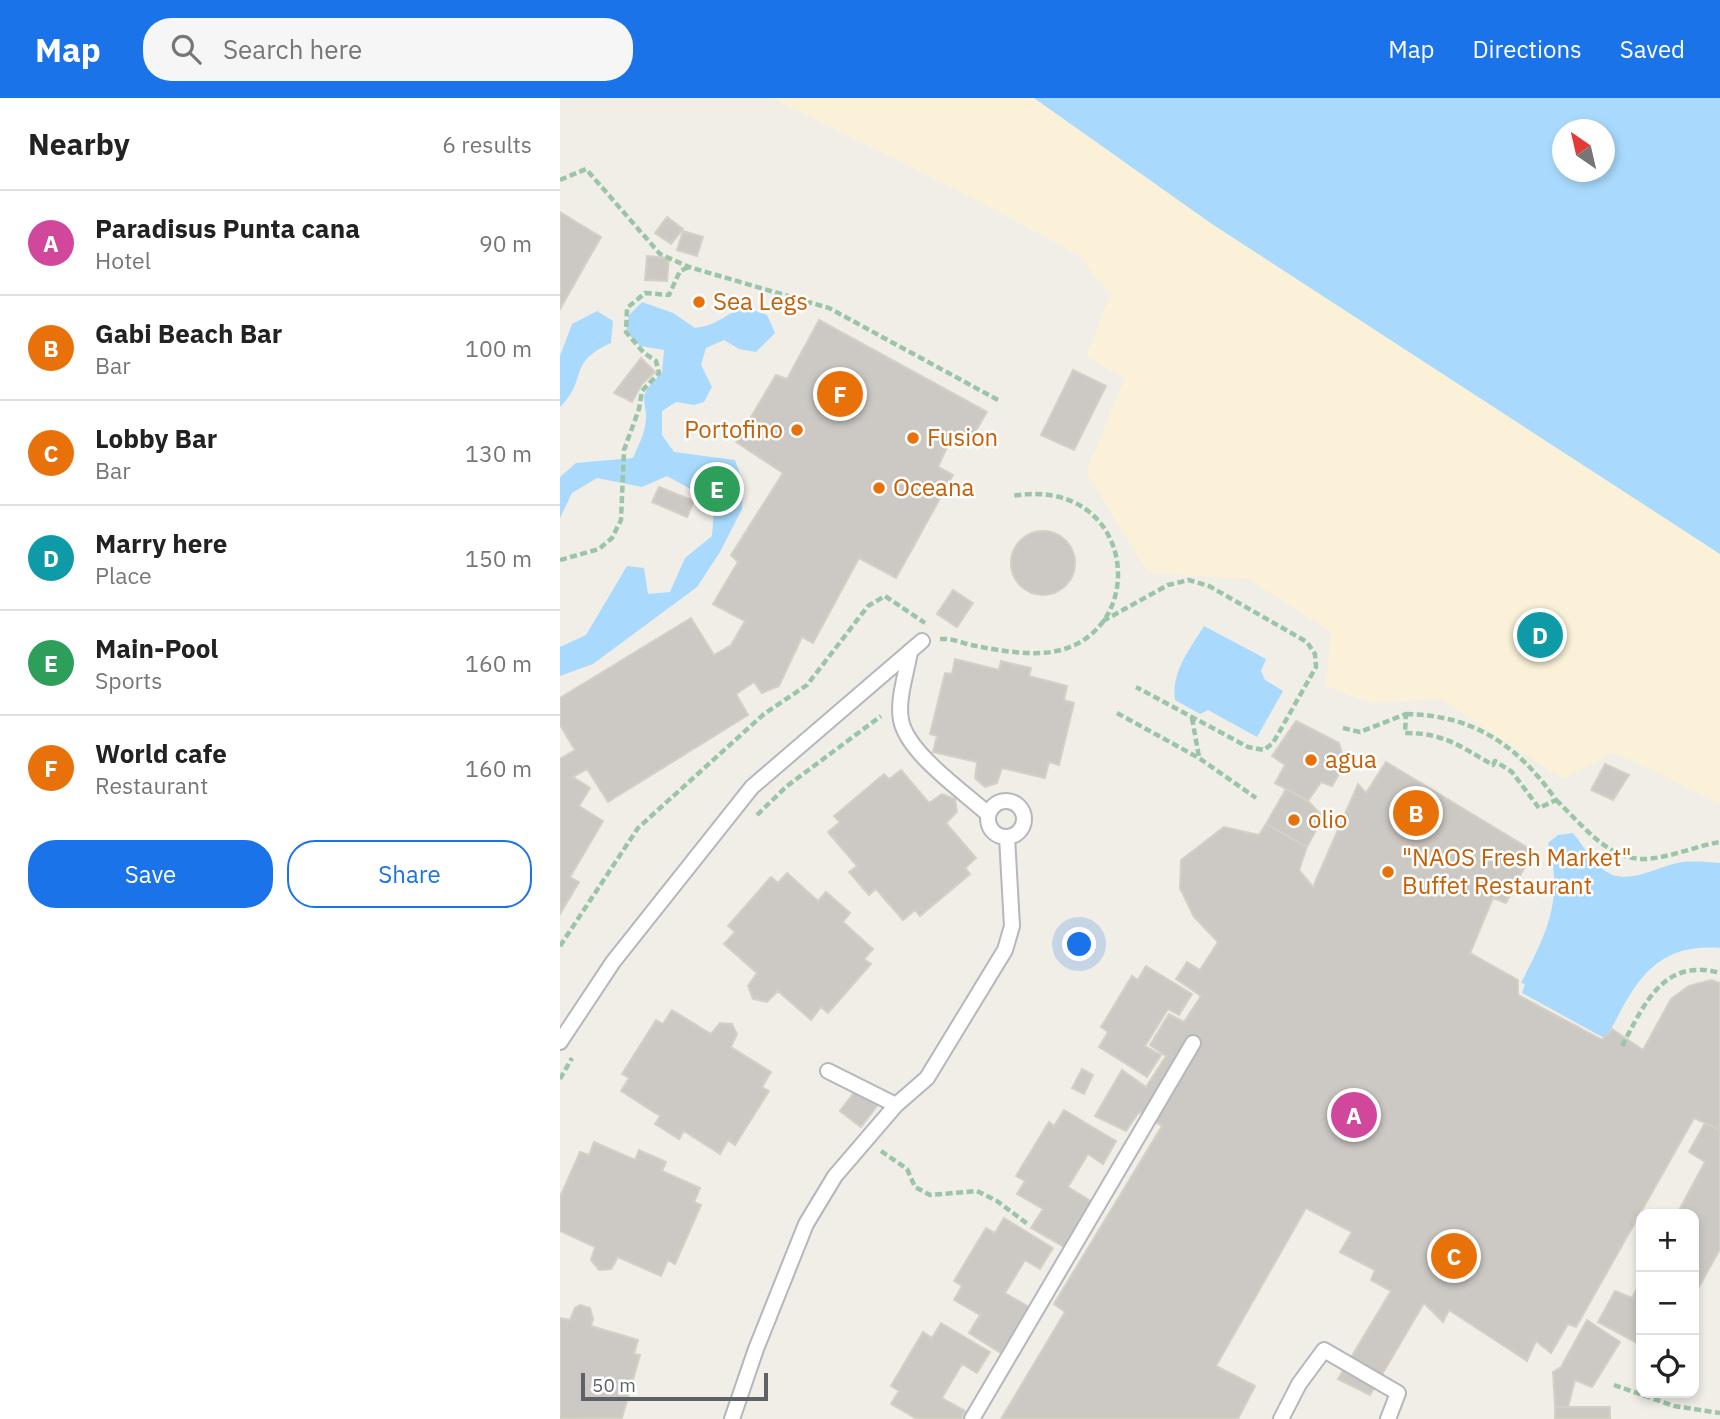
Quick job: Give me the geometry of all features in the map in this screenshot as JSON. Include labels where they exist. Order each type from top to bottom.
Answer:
[{"type":"lane","points":[[916,646],[901,702],[901,719],[906,736],[916,749],[988,814]]},
{"type":"lane","points":[[560,1042],[613,962],[752,786],[916,646]]},
{"type":"lane","points":[[1002,801],[1014,802],[1021,810],[1024,823],[1018,832],[1007,837],[995,833],[989,826],[988,814],[1002,801]]},
{"type":"lane","points":[[732,1419],[756,1349],[806,1224],[835,1176],[896,1105],[927,1078],[1004,950],[1012,926],[1007,837]]},
{"type":"lane","points":[[972,1419],[1194,1043]]},
{"type":"lane","points":[[828,1071],[896,1105]]},
{"type":"lane","points":[[1281,1419],[1299,1384],[1324,1350],[1398,1393],[1388,1419]]},
{"type":"path","points":[[560,180],[586,169],[660,254],[690,267],[829,308],[998,400]]},
{"type":"path","points":[[560,560],[599,549],[612,538],[621,520],[624,450],[639,409],[642,391],[659,373],[656,361],[644,353],[626,332],[627,308],[645,293],[670,295],[680,271],[690,267]]},
{"type":"path","points":[[1012,496],[1037,492],[1062,496],[1085,507],[1103,525],[1115,547],[1119,573],[1115,598],[1103,621]]},
{"type":"path","points":[[937,631],[947,638],[976,646],[1037,654],[1062,650],[1085,639],[1103,621],[1168,585],[1189,580],[1209,586],[1312,647],[1317,667],[1273,743],[1264,750],[1248,747],[1136,687]]},
{"type":"path","points":[[560,946],[638,828],[764,714],[807,685],[868,606],[885,596],[927,624]]},
{"type":"path","points":[[916,646],[947,638]]},
{"type":"path","points":[[748,823],[788,786],[901,702]]},
{"type":"path","points":[[1297,702],[1305,706]]},
{"type":"path","points":[[1117,713],[1199,758],[1256,798]]},
{"type":"path","points":[[1406,715],[1405,733],[1439,737],[1465,745],[1469,751],[1493,765],[1495,761],[1512,772],[1539,808],[1556,800]]},
{"type":"path","points":[[1343,728],[1360,732],[1406,715],[1455,719],[1503,743],[1542,779],[1556,800],[1608,849],[1626,857],[1647,859],[1720,842]]},
{"type":"path","points":[[1192,717],[1199,758]]},
{"type":"path","points":[[1622,1046],[1650,995],[1666,979],[1686,971],[1707,970],[1720,973]]},
{"type":"path","points":[[560,1079],[573,1056]]},
{"type":"path","points":[[867,1141],[907,1169],[915,1187],[930,1195],[977,1191],[997,1201],[1028,1225]]},
{"type":"path","points":[[1614,1385],[1674,1406],[1720,1413]]},
{"type":"sand","points":[[772,98],[1034,98],[1212,224],[1720,554],[1720,803],[1614,753],[1563,779],[1440,699],[1369,703],[1326,686],[1331,632],[1248,579],[1148,573],[1086,472],[1125,379],[1086,356],[1110,296],[1079,255],[918,170]]},
{"type":"water","points":[[1034,98],[1720,98],[1720,554],[1212,224]]},
{"type":"water","points":[[642,302],[673,313],[695,328],[710,325],[745,307],[767,315],[775,333],[756,352],[739,349],[724,340],[706,348],[701,365],[712,387],[704,402],[694,405],[676,402],[662,411],[662,435],[674,452],[735,460],[743,482],[742,509],[720,552],[697,587],[593,664],[560,676],[560,647],[586,635],[627,566],[644,568],[648,594],[670,592],[685,558],[712,536],[715,497],[696,492],[667,476],[642,487],[597,478],[572,493],[560,518],[560,477],[576,463],[633,458],[641,439],[646,417],[645,394],[662,373],[664,350],[640,346],[626,332],[629,315]]},
{"type":"water","points":[[597,311],[613,321],[611,343],[588,358],[569,397],[560,407],[560,356],[572,324]]},
{"type":"water","points":[[1204,626],[1266,659],[1261,671],[1265,680],[1283,691],[1257,737],[1208,710],[1200,714],[1175,700],[1179,670]]},
{"type":"water","points":[[1573,833],[1589,855],[1610,874],[1630,877],[1682,862],[1720,863],[1720,948],[1696,948],[1661,961],[1636,986],[1606,1039],[1522,993],[1525,984],[1521,983],[1545,931],[1553,899],[1554,881],[1548,843],[1558,835]]},
{"type":"building","points":[[560,212],[601,237],[560,309]]},
{"type":"building","points":[[667,217],[683,229],[671,244],[655,233]]},
{"type":"building","points":[[683,231],[703,237],[697,256],[677,250]]},
{"type":"building","points":[[647,256],[669,258],[667,281],[645,280]]},
{"type":"building","points":[[819,320],[987,412],[970,441],[952,436],[938,467],[953,475],[896,578],[859,558],[813,643],[802,637],[779,686],[762,693],[754,682],[736,694],[748,715],[608,802],[587,769],[573,777],[590,788],[579,806],[603,821],[570,877],[579,882],[560,914],[560,759],[575,750],[560,725],[560,698],[691,618],[714,655],[731,645],[745,621],[713,604],[738,562],[731,555],[783,473],[736,442],[776,375],[787,379]]},
{"type":"building","points":[[641,358],[655,372],[642,384],[632,402],[614,393]]},
{"type":"building","points":[[1073,370],[1106,386],[1074,450],[1041,435]]},
{"type":"building","points":[[659,487],[694,501],[687,517],[652,502]]},
{"type":"building","points":[[1037,531],[1049,531],[1066,540],[1073,551],[1073,575],[1066,586],[1049,595],[1037,595],[1025,590],[1016,581],[1011,569],[1011,557],[1016,545],[1025,536]]},
{"type":"building","points":[[953,590],[973,603],[957,627],[937,614]]},
{"type":"building","points":[[955,659],[999,670],[1001,661],[1031,668],[1029,676],[1067,686],[1064,700],[1074,703],[1059,765],[1049,762],[1045,778],[1002,768],[997,783],[985,787],[975,778],[977,762],[933,752],[937,736],[930,734],[945,673],[952,674]]},
{"type":"building","name":"agua","points":[[1296,721],[1339,743],[1345,764],[1332,786],[1321,782],[1308,801],[1275,783],[1285,765],[1272,756]]},
{"type":"building","points":[[1386,762],[1533,851],[1506,903],[1493,898],[1470,953],[1518,980],[1518,995],[1602,1040],[1612,1029],[1643,1050],[1671,999],[1689,986],[1711,980],[1720,983],[1720,1130],[1694,1118],[1643,1209],[1636,1209],[1636,1221],[1576,1327],[1568,1324],[1551,1353],[1536,1341],[1527,1361],[1449,1310],[1443,1322],[1424,1303],[1370,1395],[1338,1379],[1391,1291],[1371,1280],[1375,1270],[1340,1252],[1352,1232],[1306,1208],[1216,1366],[1255,1386],[1238,1419],[1001,1419],[1065,1312],[1054,1304],[1162,1126],[1139,1112],[1126,1131],[1095,1116],[1122,1070],[1146,1087],[1166,1056],[1150,1045],[1169,1014],[1184,1022],[1201,996],[1176,979],[1187,962],[1200,970],[1218,942],[1194,917],[1180,888],[1181,860],[1224,827],[1259,835],[1266,824],[1307,847],[1299,870],[1313,887],[1358,784],[1366,793]]},
{"type":"building","points":[[1605,764],[1629,775],[1613,800],[1591,790]]},
{"type":"building","points":[[901,770],[929,803],[942,794],[955,799],[957,812],[946,823],[976,858],[965,868],[970,874],[920,916],[915,910],[903,920],[876,889],[869,895],[849,872],[857,866],[828,832],[840,822],[834,816],[884,774],[889,779]]},
{"type":"building","name":"olio","points":[[1286,789],[1308,801],[1323,817],[1307,847],[1266,824]]},
{"type":"building","points":[[787,873],[818,901],[826,892],[850,913],[843,922],[873,949],[864,959],[871,964],[828,1013],[821,1007],[811,1020],[778,991],[767,1002],[753,999],[748,986],[757,973],[724,944],[735,932],[728,926],[771,877],[778,883]]},
{"type":"building","points":[[1146,966],[1192,994],[1179,1015],[1168,1009],[1145,1046],[1161,1055],[1147,1077],[1099,1047],[1108,1032],[1101,1027],[1132,976],[1138,980]]},
{"type":"building","points":[[672,1010],[711,1034],[720,1023],[732,1024],[737,1034],[731,1047],[771,1072],[762,1087],[769,1091],[735,1145],[728,1140],[720,1154],[684,1131],[679,1139],[655,1124],[660,1116],[621,1091],[629,1078],[622,1074],[656,1020],[663,1024]]},
{"type":"building","points":[[1082,1069],[1093,1075],[1084,1094],[1072,1088]]},
{"type":"building","points":[[856,1090],[877,1106],[861,1127],[840,1111]]},
{"type":"building","points":[[1064,1110],[1116,1141],[1103,1164],[1088,1154],[1068,1187],[1091,1201],[1064,1247],[1031,1228],[1043,1209],[1017,1194],[1025,1181],[1016,1176],[1049,1122],[1054,1126]]},
{"type":"building","points":[[1705,1123],[1720,1130],[1720,1249],[1699,1287],[1699,1209],[1680,1209],[1705,1162],[1689,1152]]},
{"type":"building","points":[[594,1142],[635,1160],[639,1150],[666,1162],[662,1171],[700,1188],[694,1202],[701,1205],[675,1264],[668,1260],[661,1276],[618,1257],[611,1269],[599,1270],[591,1260],[595,1247],[560,1231],[560,1197],[580,1152],[589,1155]]},
{"type":"building","points":[[1004,1218],[1053,1248],[1040,1269],[1025,1260],[1005,1293],[1029,1307],[1001,1353],[969,1333],[980,1315],[954,1300],[962,1286],[954,1281],[986,1228],[995,1233]]},
{"type":"building","points":[[1636,1290],[1636,1342],[1598,1322],[1615,1291],[1632,1298]]},
{"type":"building","points":[[580,1305],[590,1308],[593,1319],[591,1326],[638,1340],[634,1354],[640,1355],[622,1418],[560,1419],[560,1318],[570,1320],[575,1308]]},
{"type":"building","points":[[1587,1320],[1620,1342],[1592,1387],[1575,1380],[1568,1407],[1555,1407],[1553,1372],[1561,1367]]},
{"type":"building","points":[[941,1323],[990,1352],[977,1373],[962,1364],[942,1398],[965,1411],[961,1419],[917,1419],[891,1404],[899,1391],[891,1386],[923,1332],[932,1338]]},
{"type":"building","points":[[1555,1407],[1610,1407],[1610,1419],[1555,1419]]},
{"type":"place","name":"Sea Legs","points":[[699,302]]},
{"type":"place","name":"World cafe","points":[[840,394]]},
{"type":"place","name":"Portofino","points":[[797,430]]},
{"type":"place","name":"Fusion","points":[[913,438]]},
{"type":"place","name":"Oceana","points":[[879,488]]},
{"type":"place","name":"Main-Pool","points":[[717,489]]},
{"type":"place","name":"Marry here","points":[[1540,635]]},
{"type":"place","name":"agua","points":[[1311,760]]},
{"type":"place","name":"Gabi Beach Bar","points":[[1416,813]]},
{"type":"place","name":"olio","points":[[1294,820]]},
{"type":"place","name":"\"NAOS Fresh Market\" Buffet Restaurant","points":[[1388,872]]},
{"type":"place","name":"Paradisus Punta cana","points":[[1354,1115]]},
{"type":"place","name":"Lobby Bar","points":[[1454,1256]]}]
